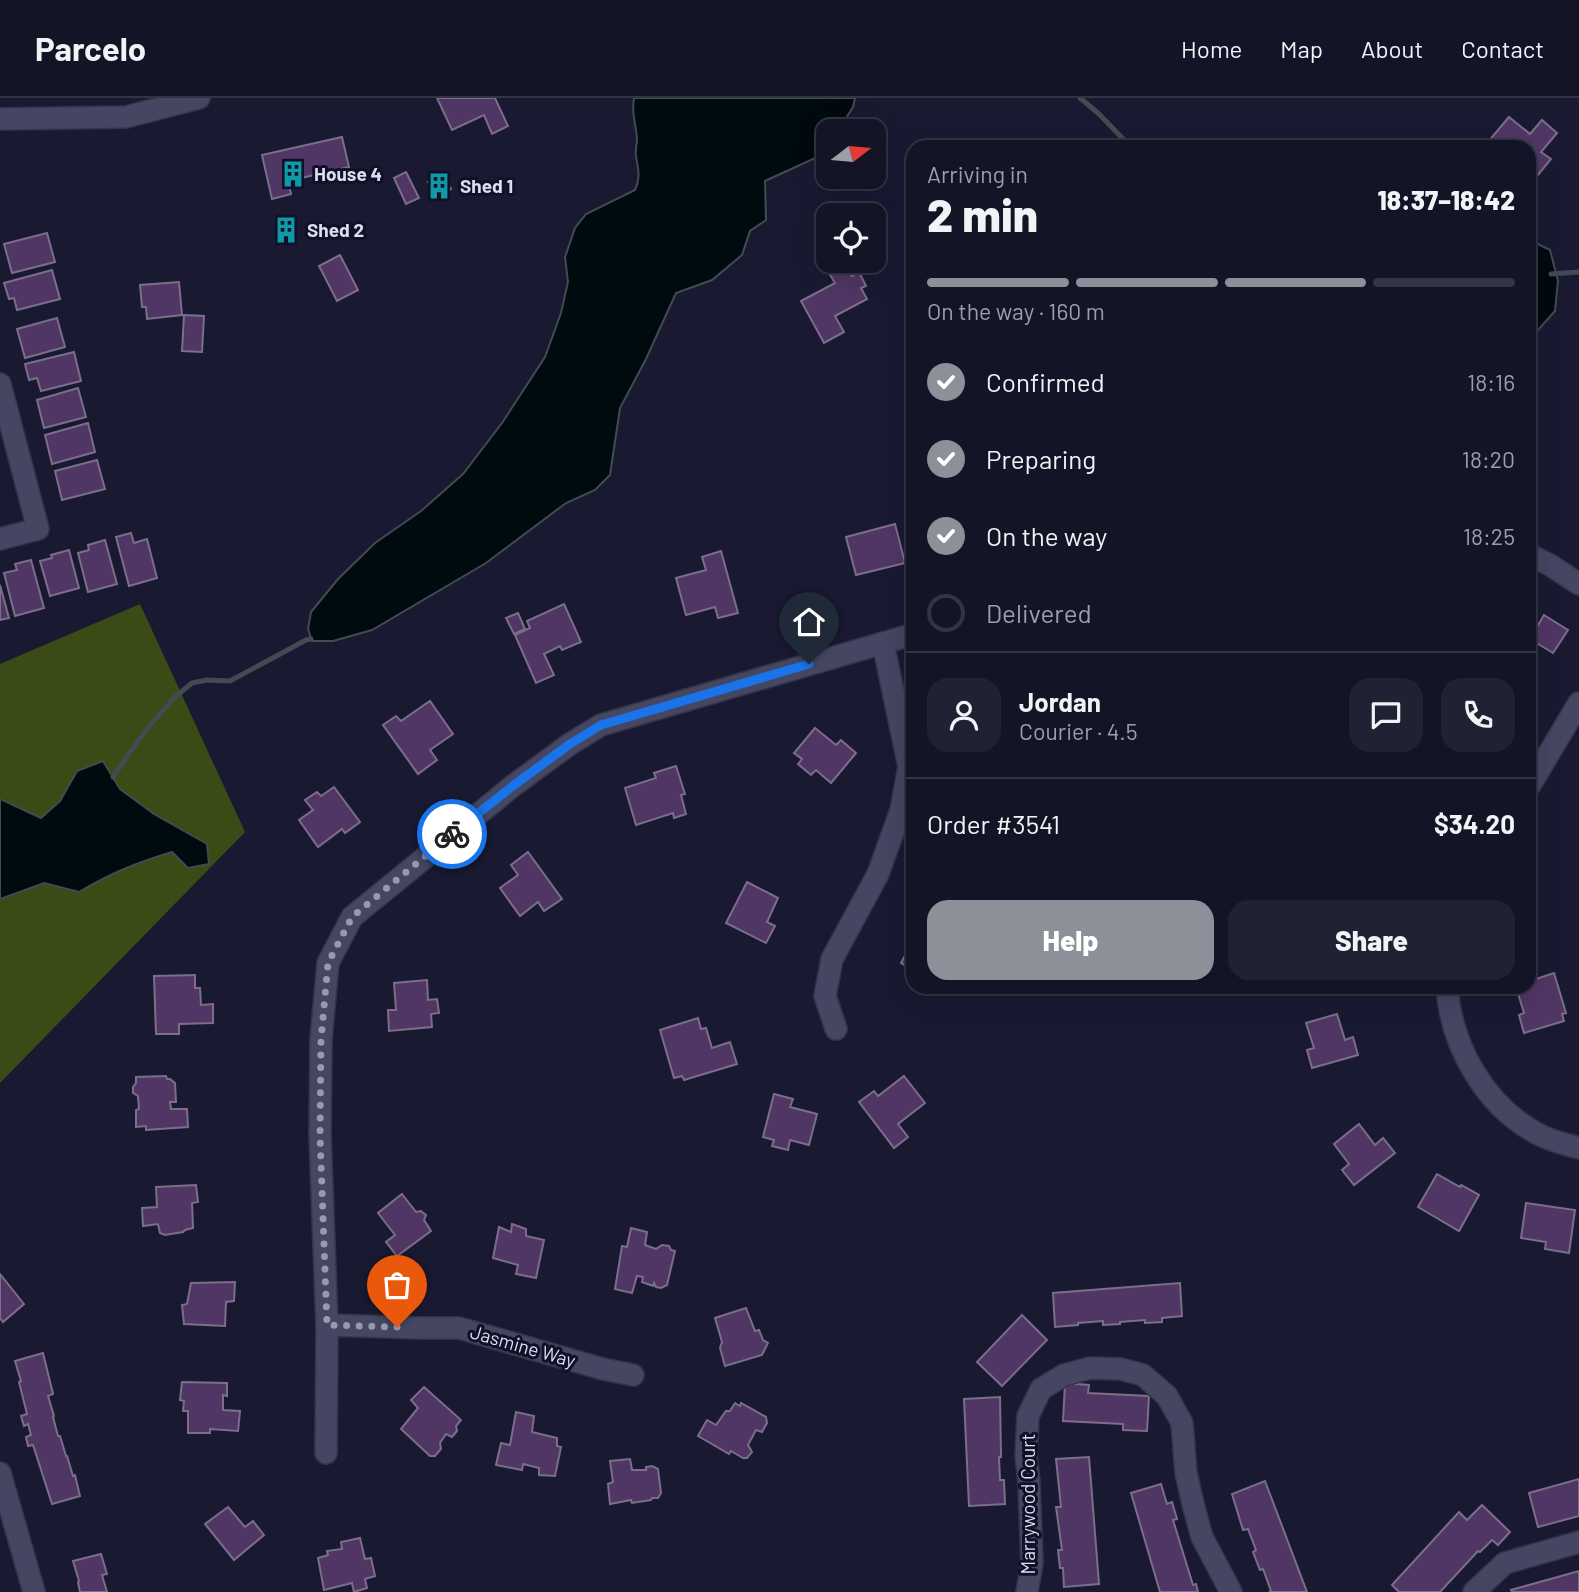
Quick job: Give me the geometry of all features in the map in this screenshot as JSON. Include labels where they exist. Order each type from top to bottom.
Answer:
[{"type":"street","points":[[0,119],[126,117],[199,98]]},
{"type":"street","points":[[0,384],[38,529],[0,539]]},
{"type":"street","points":[[1536,558],[1579,584]]},
{"type":"street","points":[[326,1453],[327,1325],[320,1178],[321,1040],[328,963],[352,917],[514,785],[601,725],[906,636]]},
{"type":"street","points":[[883,643],[906,753]]},
{"type":"street","points":[[1536,775],[1579,703]]},
{"type":"street","points":[[836,1030],[825,996],[832,959],[878,874],[906,788]]},
{"type":"street","points":[[1448,994],[1452,1019],[1460,1042],[1470,1065],[1490,1096],[1517,1121],[1538,1135],[1579,1147]]},
{"type":"street","name":"Jasmine Way","points":[[327,1325],[459,1328],[603,1370],[633,1374]]},
{"type":"street","name":"Marrywood Court","points":[[1027,1592],[1032,1563],[1026,1455],[1028,1416],[1041,1389],[1064,1375],[1090,1368],[1121,1369],[1143,1375],[1167,1396],[1182,1423],[1186,1473],[1202,1537],[1231,1592]]},
{"type":"street","points":[[0,1473],[34,1592]]},
{"type":"street","points":[[1474,1592],[1505,1563],[1579,1542]]},
{"type":"green space","points":[[140,604],[245,832],[0,1083],[0,664]]},
{"type":"shaded area","points":[[634,98],[855,98],[846,119],[816,119],[816,158],[765,181],[766,220],[750,231],[742,255],[712,280],[676,293],[620,408],[610,475],[595,490],[566,503],[486,563],[372,630],[333,641],[312,641],[308,629],[311,612],[338,579],[375,543],[421,511],[463,474],[502,423],[545,357],[561,313],[568,282],[565,257],[575,228],[586,214],[635,190],[637,185],[637,139]]},
{"type":"shaded area","points":[[1536,243],[1550,250],[1558,281],[1555,311],[1536,332]]},
{"type":"shaded area","points":[[103,761],[120,789],[154,814],[207,844],[209,864],[188,868],[172,852],[124,869],[79,892],[44,883],[0,899],[0,799],[41,818],[60,801],[77,771]]},
{"type":"building","points":[[437,98],[495,98],[508,126],[492,134],[484,115],[452,130]]},
{"type":"building","points":[[1509,117],[1530,134],[1542,120],[1557,133],[1541,152],[1551,159],[1536,177],[1536,140],[1490,140]]},
{"type":"building","name":"House 4","points":[[342,137],[349,167],[288,181],[291,194],[272,199],[262,155]]},
{"type":"building","points":[[406,172],[419,198],[406,204],[394,178]]},
{"type":"building","name":"Shed 1","points":[[439,174],[451,189],[441,198],[428,182]]},
{"type":"building","name":"Shed 2","points":[[287,222],[293,236],[284,239],[280,224]]},
{"type":"building","points":[[47,233],[55,262],[12,273],[4,244]]},
{"type":"building","points":[[340,255],[358,290],[337,301],[319,266]]},
{"type":"building","points":[[52,270],[60,299],[17,310],[14,298],[9,299],[4,283]]},
{"type":"building","points":[[829,273],[851,273],[852,276],[860,273],[866,286],[861,288],[867,299],[835,316],[844,332],[824,343],[801,301],[835,283]]},
{"type":"building","points":[[179,282],[182,315],[147,319],[146,307],[142,307],[140,285]]},
{"type":"building","points":[[184,315],[204,316],[202,352],[182,351]]},
{"type":"building","points":[[57,318],[65,347],[25,358],[17,329]]},
{"type":"building","points":[[74,352],[81,381],[41,391],[37,378],[29,380],[25,364]]},
{"type":"building","points":[[78,388],[86,417],[44,428],[37,400]]},
{"type":"building","points":[[88,423],[95,452],[52,464],[45,435]]},
{"type":"building","points":[[97,460],[105,489],[62,500],[55,471]]},
{"type":"building","points":[[895,524],[905,563],[856,575],[846,537]]},
{"type":"building","points":[[131,533],[134,543],[147,539],[157,578],[129,586],[116,537]]},
{"type":"building","points":[[105,540],[117,584],[88,592],[78,553],[89,550],[88,545]]},
{"type":"building","points":[[69,550],[79,588],[50,596],[40,561]]},
{"type":"building","points":[[721,551],[738,613],[718,618],[715,607],[686,615],[676,578],[706,570],[702,557]]},
{"type":"building","points":[[31,560],[44,608],[15,616],[4,573],[17,570],[15,564]]},
{"type":"building","points":[[0,585],[9,618],[0,620]]},
{"type":"building","points":[[564,604],[581,642],[562,650],[560,646],[544,654],[554,675],[536,683],[515,635],[530,628],[527,621]]},
{"type":"building","points":[[518,613],[525,629],[514,634],[506,618]]},
{"type":"building","points":[[1544,615],[1568,630],[1553,653],[1536,643],[1536,629]]},
{"type":"building","points":[[430,701],[453,734],[430,750],[437,760],[418,774],[383,725],[396,716],[401,721]]},
{"type":"building","points":[[815,728],[836,745],[841,740],[856,753],[831,783],[816,770],[811,775],[798,764],[802,759],[794,753]]},
{"type":"building","points":[[676,766],[685,794],[681,795],[686,814],[674,818],[673,813],[636,825],[625,788],[656,778],[654,773]]},
{"type":"building","points":[[334,787],[360,822],[345,833],[342,829],[318,847],[299,820],[313,810],[305,800],[317,792],[321,796]]},
{"type":"building","points":[[528,852],[562,899],[544,911],[538,902],[520,916],[500,888],[518,875],[511,865]]},
{"type":"building","points":[[747,882],[778,898],[767,922],[775,926],[766,943],[726,923]]},
{"type":"building","points":[[906,953],[906,966],[901,963]]},
{"type":"building","points":[[1554,973],[1566,1013],[1562,1014],[1564,1021],[1524,1033],[1519,1015],[1524,1013],[1518,994],[1536,994],[1536,979]]},
{"type":"building","points":[[195,975],[195,988],[200,988],[201,1005],[213,1004],[213,1023],[179,1024],[179,1034],[156,1034],[154,976]]},
{"type":"building","points":[[427,980],[428,1000],[437,999],[439,1013],[431,1014],[432,1027],[389,1031],[388,1010],[396,1010],[394,983]]},
{"type":"building","points":[[1337,1014],[1345,1040],[1353,1037],[1358,1055],[1312,1068],[1307,1050],[1314,1048],[1306,1023]]},
{"type":"building","points":[[698,1018],[701,1029],[706,1028],[712,1048],[730,1042],[737,1064],[684,1080],[682,1076],[674,1078],[660,1030]]},
{"type":"building","points":[[166,1076],[175,1083],[176,1102],[170,1102],[171,1109],[187,1109],[188,1127],[146,1130],[146,1126],[136,1127],[136,1110],[139,1109],[138,1096],[133,1093],[133,1087],[136,1077]]},
{"type":"building","points":[[904,1076],[925,1103],[898,1124],[908,1137],[894,1148],[859,1102],[874,1091],[878,1096]]},
{"type":"building","points":[[774,1094],[793,1099],[790,1107],[817,1114],[809,1145],[790,1140],[788,1150],[772,1146],[774,1140],[763,1137]]},
{"type":"building","points":[[1359,1124],[1375,1145],[1383,1138],[1395,1153],[1354,1185],[1342,1170],[1349,1164],[1334,1144]]},
{"type":"building","points":[[1437,1174],[1479,1195],[1459,1231],[1418,1207]]},
{"type":"building","points":[[196,1185],[198,1202],[192,1203],[193,1228],[165,1235],[160,1233],[158,1224],[143,1226],[142,1208],[157,1207],[156,1187]]},
{"type":"building","points":[[402,1194],[416,1212],[421,1211],[426,1215],[424,1220],[431,1231],[397,1256],[386,1242],[395,1235],[378,1213]]},
{"type":"building","points":[[1526,1203],[1575,1210],[1569,1253],[1545,1249],[1546,1242],[1521,1238]]},
{"type":"building","points":[[512,1224],[526,1229],[526,1236],[544,1240],[536,1278],[516,1274],[518,1265],[493,1258],[499,1227],[511,1232]]},
{"type":"building","points":[[631,1228],[647,1232],[645,1245],[656,1249],[662,1245],[669,1246],[675,1251],[667,1285],[656,1287],[654,1283],[653,1286],[642,1282],[643,1277],[637,1276],[632,1293],[615,1289],[622,1246],[627,1247]]},
{"type":"building","points":[[0,1274],[24,1304],[3,1322],[0,1318]]},
{"type":"building","points":[[235,1282],[234,1301],[226,1302],[225,1326],[184,1324],[182,1305],[187,1304],[191,1283]]},
{"type":"building","points":[[1180,1283],[1182,1316],[1162,1318],[1162,1322],[1145,1323],[1145,1320],[1103,1325],[1103,1321],[1055,1327],[1053,1293]]},
{"type":"building","points":[[746,1308],[755,1331],[759,1330],[763,1340],[768,1343],[762,1355],[725,1366],[715,1318]]},
{"type":"building","points":[[1022,1315],[1047,1340],[1002,1386],[977,1362]]},
{"type":"building","points":[[43,1353],[53,1394],[48,1396],[53,1417],[80,1496],[52,1504],[33,1445],[28,1446],[26,1437],[31,1435],[28,1424],[24,1426],[21,1416],[27,1414],[15,1361]]},
{"type":"building","points":[[182,1382],[227,1383],[227,1396],[223,1395],[223,1410],[240,1411],[238,1431],[210,1429],[210,1433],[188,1433],[188,1411],[183,1411],[184,1401],[180,1400]]},
{"type":"building","points":[[1065,1383],[1089,1385],[1088,1393],[1149,1396],[1147,1431],[1123,1430],[1123,1424],[1063,1421]]},
{"type":"building","points":[[424,1387],[461,1420],[452,1437],[446,1434],[440,1443],[441,1449],[435,1456],[430,1456],[401,1429],[418,1408],[411,1400]]},
{"type":"building","points":[[1000,1397],[1000,1480],[1004,1480],[1005,1504],[969,1506],[964,1399]]},
{"type":"building","points":[[735,1403],[740,1406],[741,1403],[766,1417],[767,1423],[762,1432],[756,1430],[748,1445],[752,1452],[747,1458],[731,1451],[729,1454],[698,1436],[707,1420],[716,1425]]},
{"type":"building","points":[[516,1412],[534,1416],[532,1432],[557,1438],[557,1446],[561,1447],[555,1476],[539,1475],[539,1468],[523,1464],[522,1470],[496,1465],[501,1443],[510,1445]]},
{"type":"building","points":[[1089,1457],[1099,1584],[1064,1587],[1058,1550],[1062,1550],[1056,1507],[1061,1507],[1056,1459]]},
{"type":"building","points":[[630,1459],[632,1470],[646,1470],[646,1467],[652,1466],[658,1469],[661,1493],[658,1498],[651,1500],[610,1504],[608,1484],[613,1482],[610,1461]]},
{"type":"building","points":[[1579,1479],[1579,1516],[1538,1527],[1529,1493]]},
{"type":"building","points":[[1265,1481],[1307,1592],[1269,1592],[1271,1591],[1263,1569],[1260,1570],[1253,1552],[1256,1550],[1248,1529],[1243,1530],[1232,1494]]},
{"type":"building","points":[[1161,1484],[1167,1504],[1172,1502],[1177,1519],[1173,1520],[1193,1585],[1196,1584],[1198,1592],[1160,1592],[1131,1493]]},
{"type":"building","points":[[1482,1505],[1510,1532],[1498,1545],[1492,1540],[1478,1551],[1440,1592],[1399,1592],[1392,1585],[1459,1512],[1467,1520]]},
{"type":"building","points":[[228,1507],[245,1527],[253,1521],[264,1535],[234,1560],[205,1524]]},
{"type":"building","points":[[360,1538],[365,1559],[371,1558],[375,1576],[365,1579],[367,1588],[354,1592],[352,1583],[324,1590],[318,1558],[328,1555],[327,1551],[342,1549],[341,1542]]},
{"type":"building","points":[[101,1554],[107,1574],[102,1575],[107,1592],[80,1592],[73,1561]]},
{"type":"building","points":[[1579,1571],[1579,1592],[1511,1590]]},
{"type":"waterway","points":[[1080,98],[1124,140]]},
{"type":"waterway","points":[[1551,274],[1579,272]]},
{"type":"waterway","points":[[113,777],[145,731],[175,697],[192,683],[207,680],[230,681],[311,639]]},
{"type":"way so far","points":[[397,1327],[327,1325],[320,1135],[321,1040],[328,963],[352,917],[452,834]]},
{"type":"place","name":"House 4","points":[[293,174]]},
{"type":"place","name":"Shed 1","points":[[439,186]]},
{"type":"place","name":"Shed 2","points":[[286,230]]},
{"type":"route","points":[[452,834],[570,744],[601,725],[809,664]]}]
